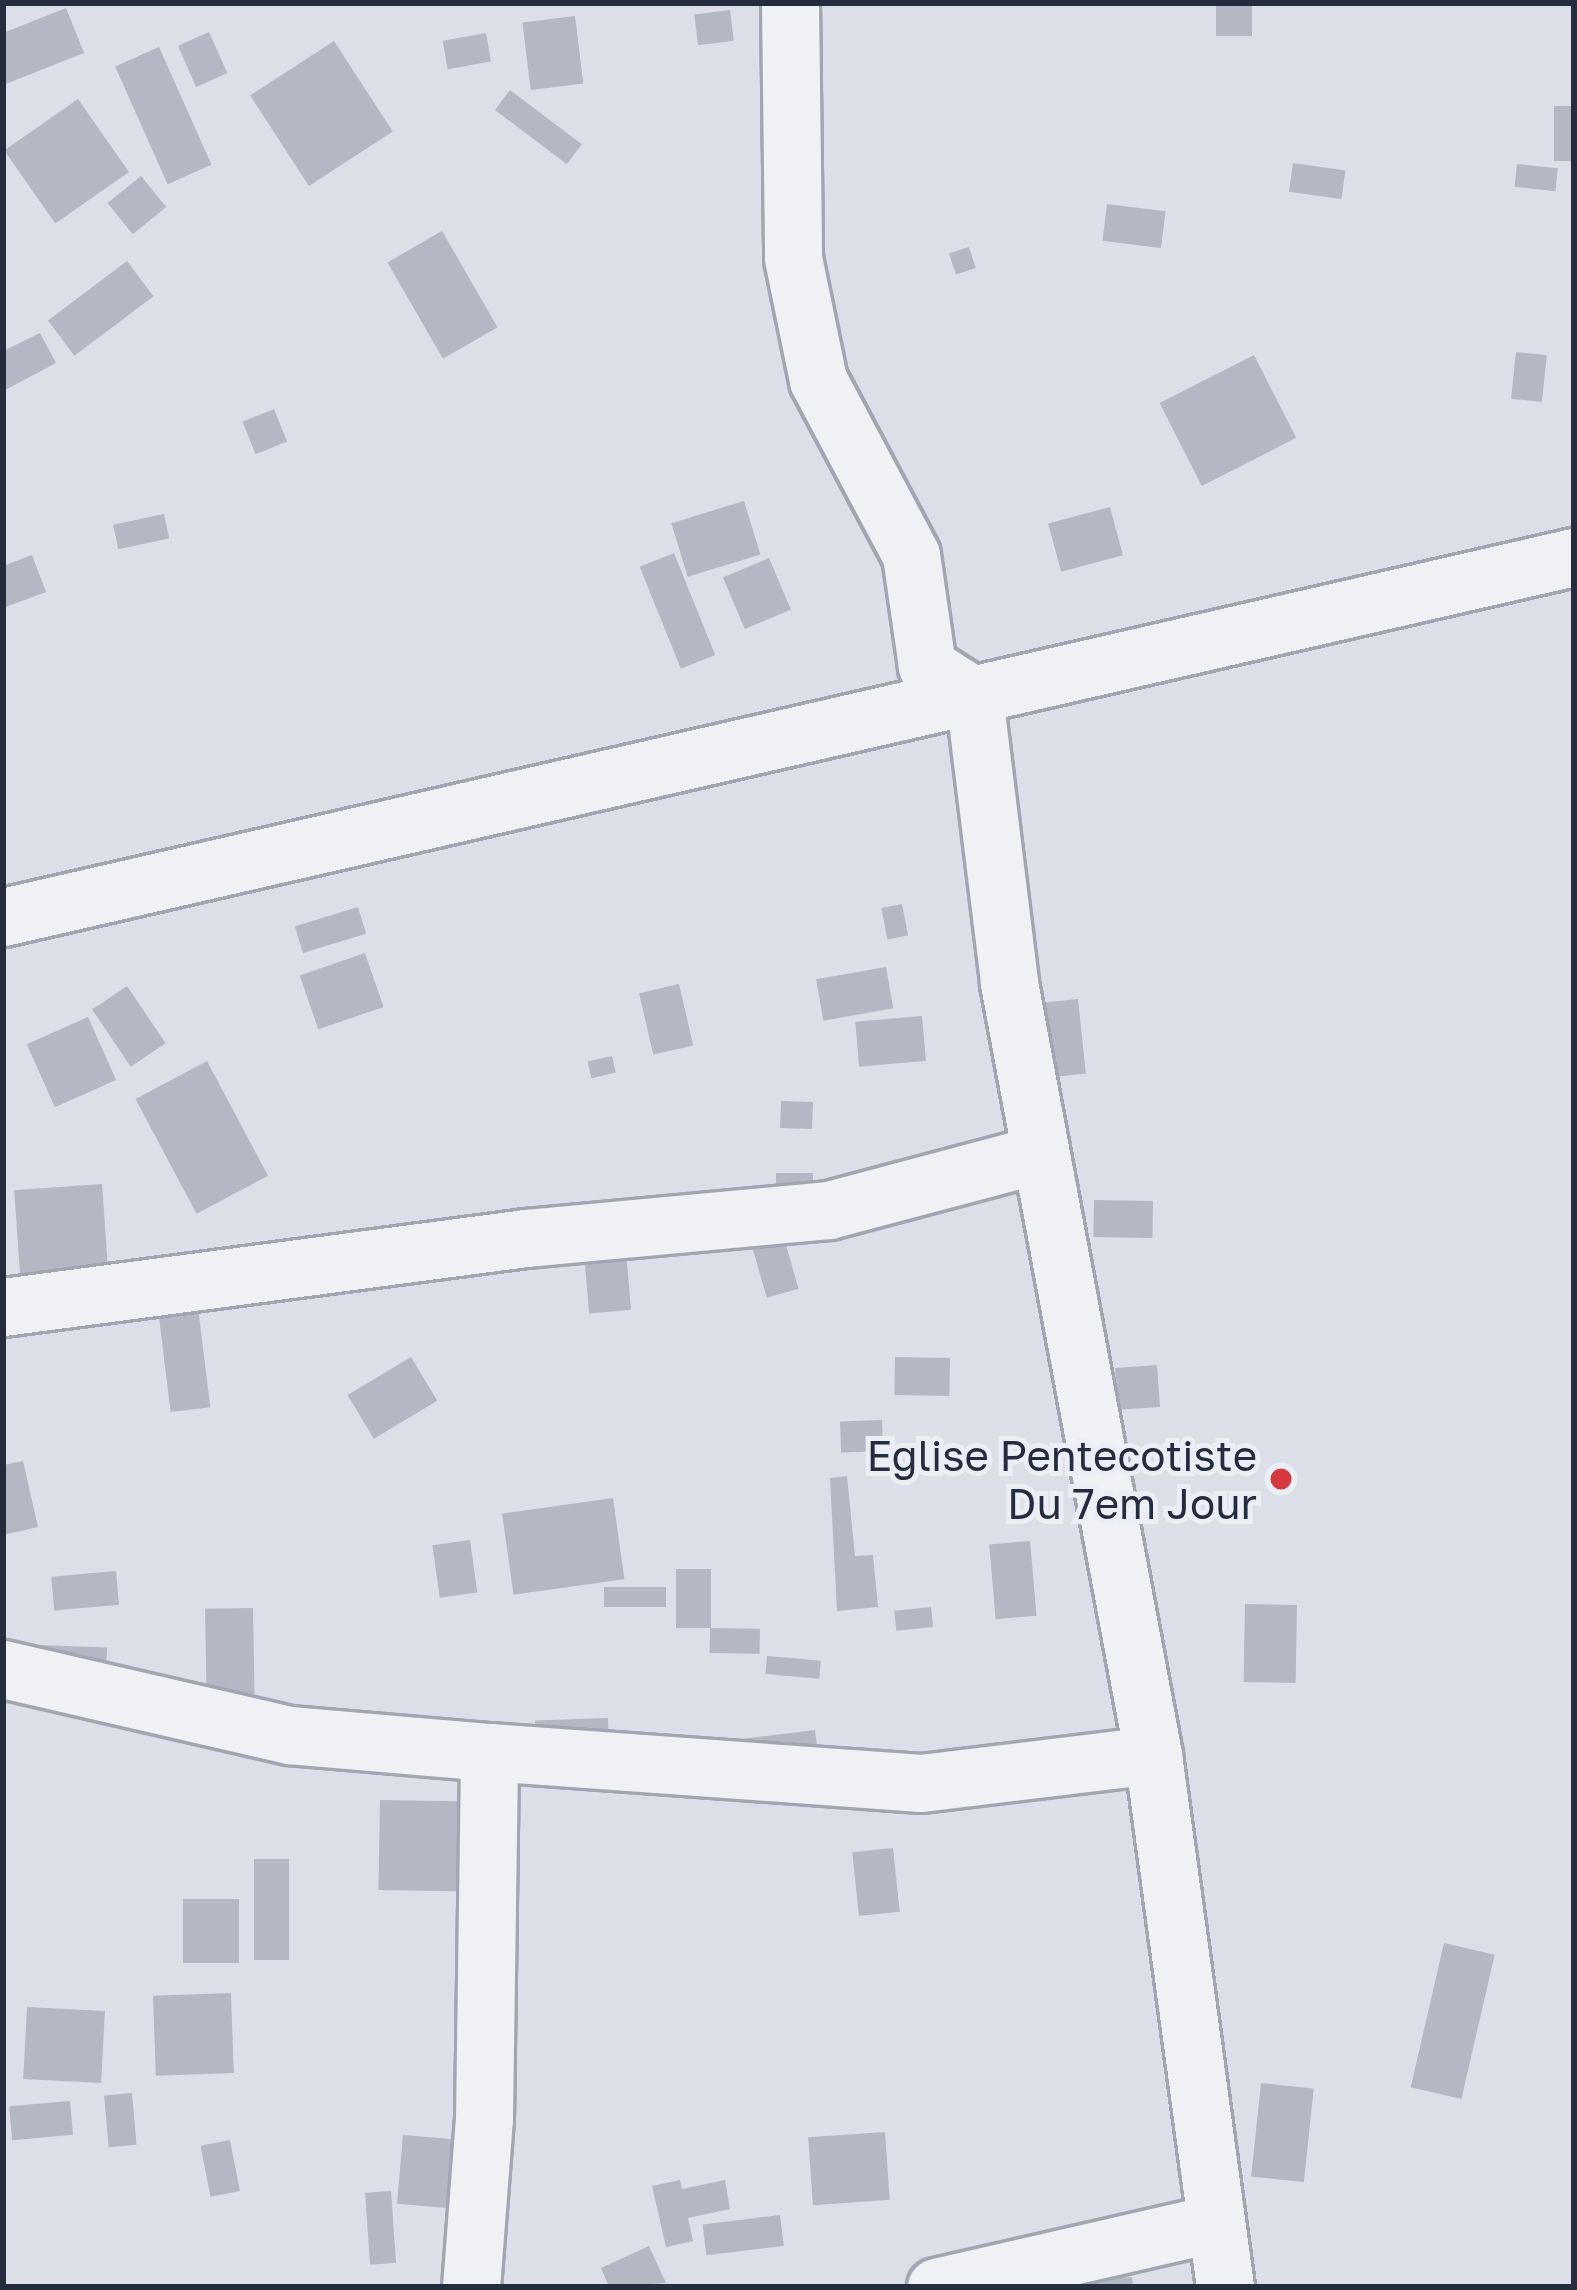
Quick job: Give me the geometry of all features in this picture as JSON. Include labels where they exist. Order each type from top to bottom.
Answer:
[{"type":"street","points":[[790,3],[788,197],[818,380],[911,555],[928,665],[974,695],[1039,1154],[1153,1755],[1225,2287]]},
{"type":"street","points":[[3,917],[1574,557]]},
{"type":"street","points":[[3,1306],[526,1238],[829,1210],[1039,1154]]},
{"type":"street","points":[[3,1670],[289,1735],[489,1752],[921,1783],[1153,1755]]},
{"type":"street","points":[[471,2287],[484,2119],[489,1752]]},
{"type":"street","points":[[936,2287],[1216,2223]]},
{"type":"building","points":[[1216,3],[1252,3],[1252,36],[1216,36]]},
{"type":"building","points":[[66,8],[84,53],[3,85],[3,33]]},
{"type":"building","points":[[730,10],[734,41],[698,45],[694,14]]},
{"type":"building","points":[[575,16],[583,83],[531,90],[522,22]]},
{"type":"building","points":[[209,32],[227,73],[196,87],[178,46]]},
{"type":"building","points":[[486,33],[491,62],[448,69],[443,41]]},
{"type":"building","points":[[334,41],[393,132],[309,186],[250,95]]},
{"type":"building","points":[[159,47],[211,165],[168,184],[115,67]]},
{"type":"building","points":[[510,90],[582,144],[567,164],[495,110]]},
{"type":"building","points":[[78,99],[129,172],[55,224],[4,151]]},
{"type":"building","points":[[1554,106],[1574,106],[1574,161],[1554,161]]},
{"type":"building","points":[[1293,163],[1345,170],[1341,199],[1289,192]]},
{"type":"building","points":[[1517,164],[1558,168],[1555,191],[1515,187]]},
{"type":"building","points":[[141,176],[166,207],[133,234],[108,203]]},
{"type":"building","points":[[1107,204],[1166,211],[1161,248],[1102,241]]},
{"type":"building","points":[[442,231],[498,327],[443,359],[387,262]]},
{"type":"building","points":[[969,247],[976,268],[956,274],[949,253]]},
{"type":"building","points":[[127,261],[153,296],[74,356],[48,321]]},
{"type":"building","points":[[40,333],[56,363],[3,391],[3,351]]},
{"type":"building","points":[[1516,352],[1547,355],[1542,402],[1511,399]]},
{"type":"building","points":[[1254,355],[1296,438],[1202,486],[1160,403]]},
{"type":"building","points":[[274,409],[287,441],[256,454],[242,422]]},
{"type":"building","points":[[744,501],[760,555],[688,577],[671,523]]},
{"type":"building","points":[[1110,507],[1123,555],[1061,572],[1048,524]]},
{"type":"building","points":[[164,514],[169,538],[118,549],[113,525]]},
{"type":"building","points":[[674,553],[715,655],[681,669],[640,567]]},
{"type":"building","points":[[32,555],[46,592],[3,608],[3,566]]},
{"type":"building","points":[[769,558],[791,610],[745,629],[723,578]]},
{"type":"building","points":[[902,904],[908,935],[887,939],[881,908]]},
{"type":"building","points":[[358,907],[366,934],[303,953],[295,926]]},
{"type":"building","points":[[365,953],[384,1007],[318,1029],[300,975]]},
{"type":"building","points":[[886,967],[893,1008],[823,1021],[816,979]]},
{"type":"building","points":[[679,984],[693,1045],[653,1055],[639,993]]},
{"type":"building","points":[[127,986],[166,1043],[131,1067],[92,1009]]},
{"type":"building","points":[[1078,999],[1086,1074],[1051,1077],[1043,1003]]},
{"type":"building","points":[[922,1016],[926,1061],[859,1067],[855,1022]]},
{"type":"building","points":[[88,1017],[116,1080],[55,1107],[27,1044]]},
{"type":"building","points":[[612,1056],[616,1073],[591,1078],[588,1062]]},
{"type":"building","points":[[207,1061],[268,1176],[197,1214],[135,1099]]},
{"type":"building","points":[[781,1101],[813,1102],[812,1129],[780,1128]]},
{"type":"building","points":[[776,1173],[813,1173],[813,1205],[776,1205]]},
{"type":"building","points":[[102,1184],[108,1271],[20,1277],[14,1190]]},
{"type":"building","points":[[1094,1200],[1153,1201],[1152,1238],[1093,1237]]},
{"type":"building","points":[[782,1231],[799,1289],[767,1298],[750,1240]]},
{"type":"building","points":[[626,1252],[631,1310],[589,1313],[584,1256]]},
{"type":"building","points":[[198,1307],[210,1407],[171,1412],[158,1312]]},
{"type":"building","points":[[411,1357],[437,1401],[374,1439],[348,1395]]},
{"type":"building","points":[[895,1357],[950,1358],[949,1396],[894,1395]]},
{"type":"building","points":[[1157,1365],[1160,1407],[1118,1410],[1115,1368]]},
{"type":"building","points":[[882,1420],[883,1451],[841,1452],[840,1421]]},
{"type":"building","points":[[23,1461],[38,1527],[3,1535],[3,1465]]},
{"type":"building","points":[[847,1476],[855,1556],[873,1555],[878,1607],[837,1611],[830,1478]]},
{"type":"building","points":[[613,1498],[624,1579],[514,1595],[502,1514]]},
{"type":"building","points":[[470,1540],[477,1592],[440,1598],[432,1545]]},
{"type":"building","points":[[1030,1541],[1037,1616],[996,1619],[989,1545]]},
{"type":"building","points":[[676,1569],[711,1569],[711,1628],[676,1628]]},
{"type":"building","points":[[116,1571],[119,1605],[54,1611],[51,1577]]},
{"type":"building","points":[[604,1587],[666,1587],[666,1607],[604,1607]]},
{"type":"building","points":[[1245,1604],[1297,1605],[1296,1683],[1244,1682]]},
{"type":"building","points":[[931,1607],[933,1627],[896,1631],[894,1611]]},
{"type":"building","points":[[253,1608],[255,1694],[207,1695],[205,1609]]},
{"type":"building","points":[[710,1628],[760,1629],[760,1654],[710,1653]]},
{"type":"building","points":[[38,1645],[107,1647],[106,1676],[37,1674]]},
{"type":"building","points":[[767,1656],[821,1661],[819,1679],[765,1674]]},
{"type":"building","points":[[608,1718],[609,1742],[536,1745],[535,1721]]},
{"type":"building","points":[[815,1730],[818,1753],[737,1763],[735,1740]]},
{"type":"building","points":[[380,1800],[471,1802],[469,1892],[378,1890]]},
{"type":"building","points":[[893,1848],[900,1912],[859,1916],[852,1852]]},
{"type":"building","points":[[254,1859],[289,1859],[289,1960],[254,1960]]},
{"type":"building","points":[[183,1899],[239,1899],[239,1963],[183,1963]]},
{"type":"building","points":[[1444,1943],[1495,1955],[1461,2099],[1411,2087]]},
{"type":"building","points":[[231,1993],[234,2073],[156,2076],[153,1996]]},
{"type":"building","points":[[27,2007],[105,2011],[101,2083],[23,2079]]},
{"type":"building","points":[[1261,2083],[1314,2089],[1304,2182],[1251,2176]]},
{"type":"building","points":[[132,2093],[137,2145],[109,2147],[104,2095]]},
{"type":"building","points":[[70,2101],[73,2135],[12,2140],[9,2106]]},
{"type":"building","points":[[885,2132],[890,2200],[813,2205],[808,2137]]},
{"type":"building","points":[[403,2135],[473,2141],[467,2210],[397,2204]]},
{"type":"building","points":[[230,2140],[240,2191],[210,2197],[201,2146]]},
{"type":"building","points":[[680,2180],[682,2189],[725,2180],[730,2209],[688,2218],[693,2241],[666,2247],[652,2186]]},
{"type":"building","points":[[391,2191],[396,2263],[370,2265],[365,2193]]},
{"type":"building","points":[[780,2215],[784,2246],[706,2255],[703,2225]]},
{"type":"building","points":[[649,2246],[666,2283],[609,2287],[601,2268]]},
{"type":"building","points":[[1132,2277],[1133,2287],[1088,2287],[1087,2279]]},
{"type":"place","name":"Eglise Pentecotiste Du 7em Jour","points":[[1281,1479]]}]
